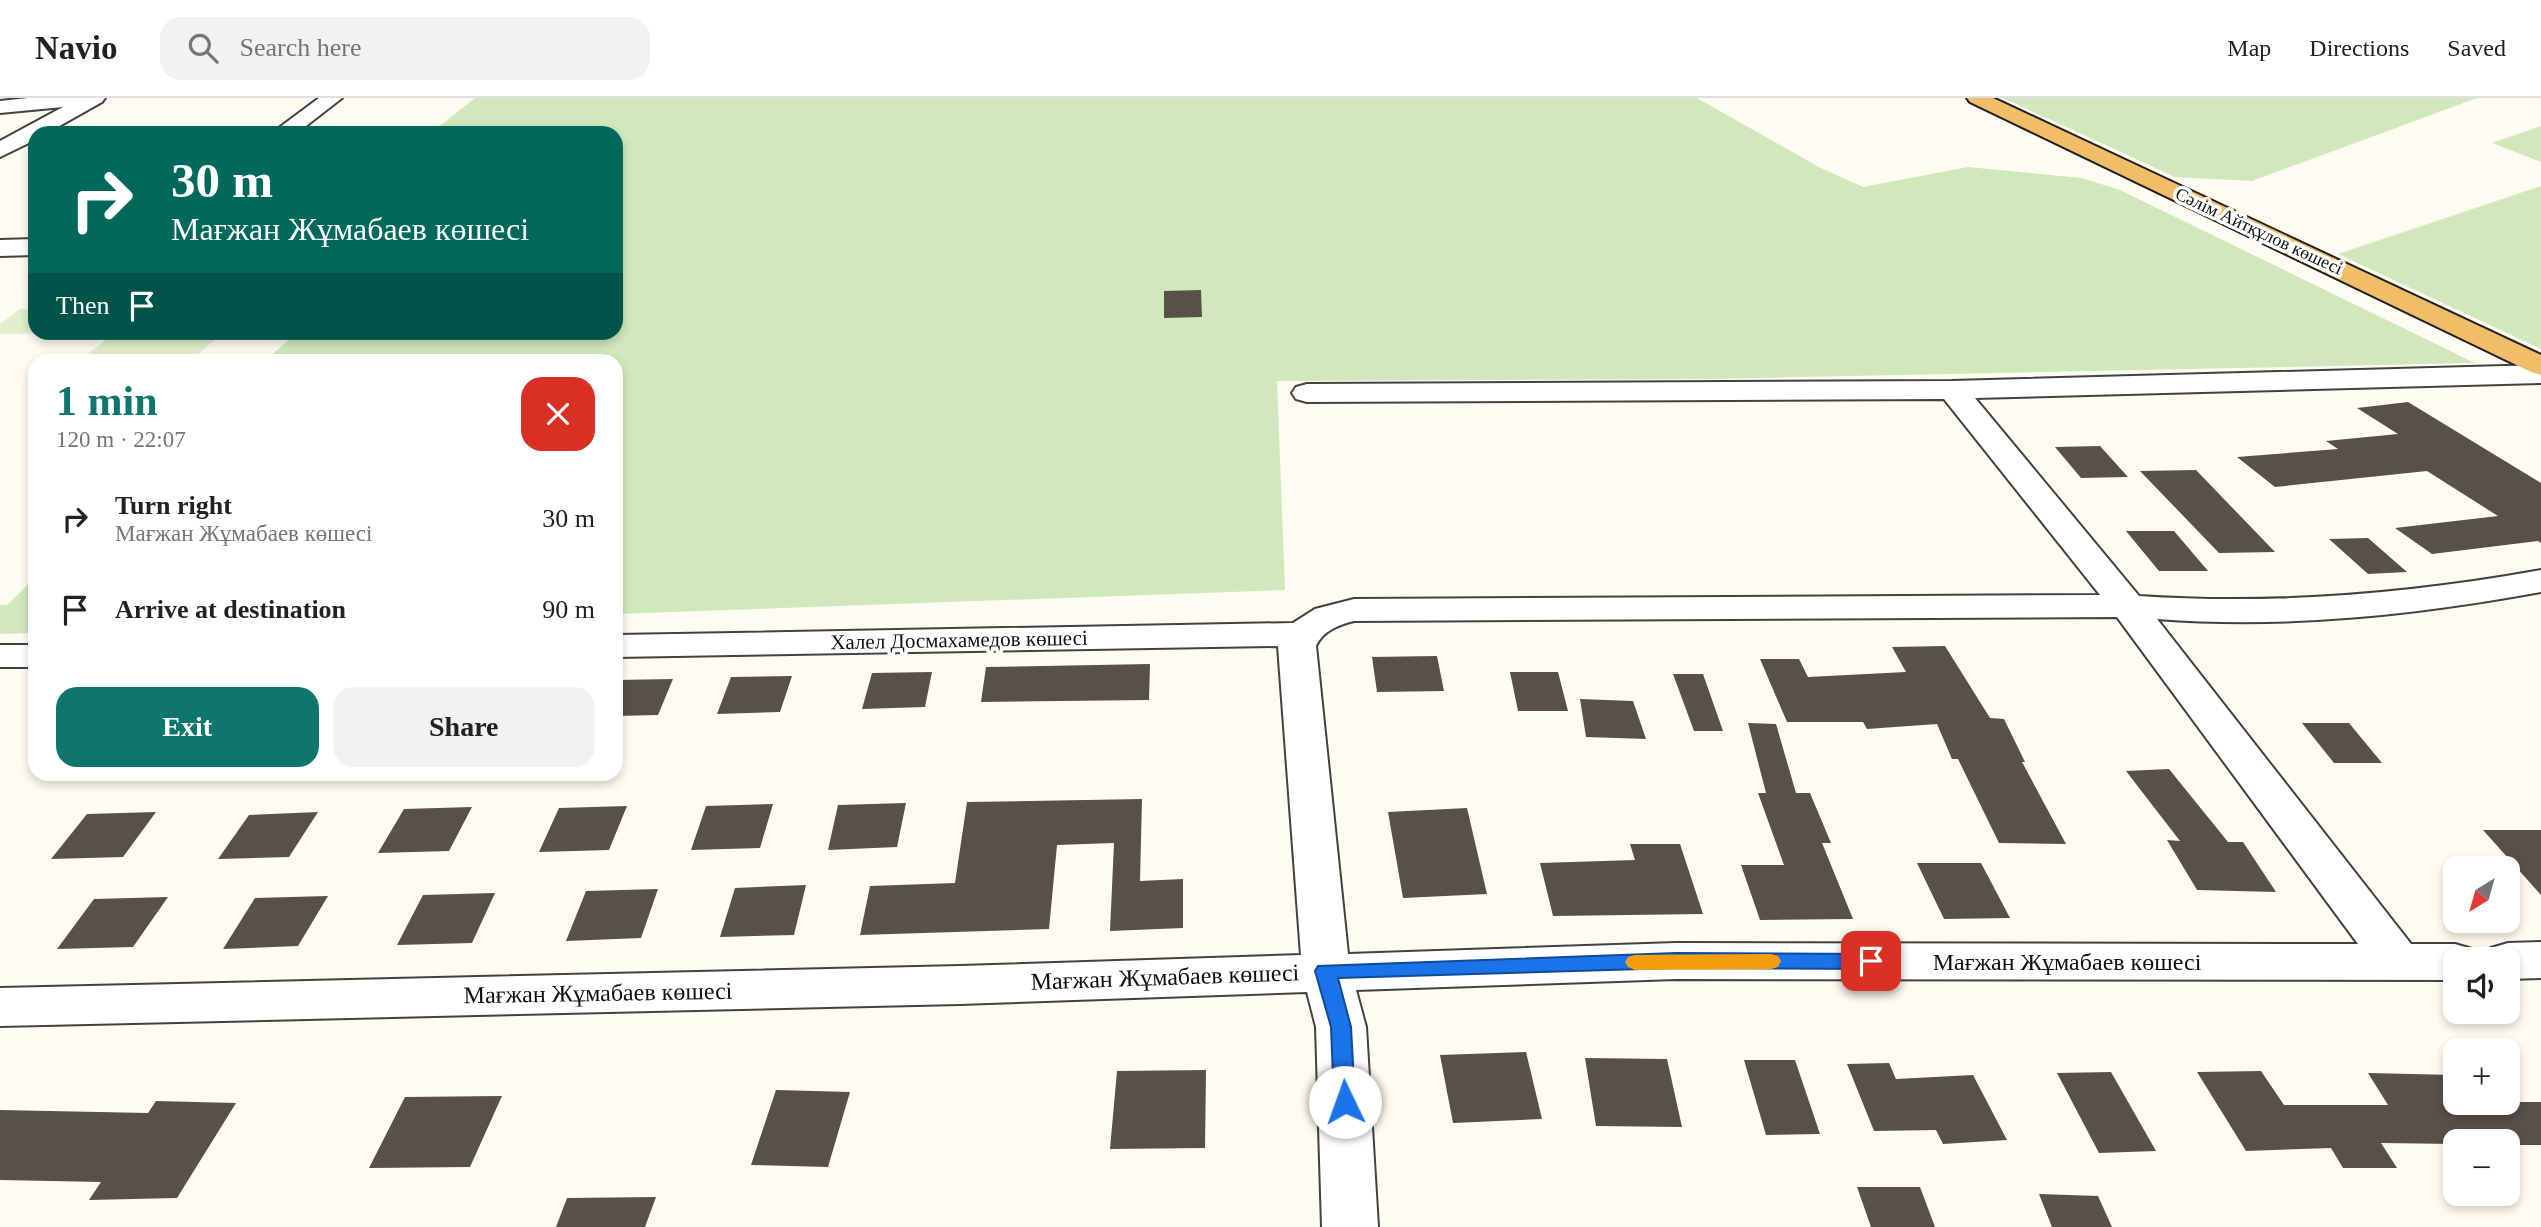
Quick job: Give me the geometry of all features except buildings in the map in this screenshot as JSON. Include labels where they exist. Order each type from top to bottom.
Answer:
[{"type":"highway","name":"Сәлім Айтқұлов көшесі","points":[[1977,98],[2541,366]]},
{"type":"street","points":[[0,107],[86,98]]},
{"type":"street","points":[[44,126],[95,98]]},
{"type":"street","points":[[293,126],[332,98]]},
{"type":"street","points":[[0,150],[28,135]]},
{"type":"street","points":[[0,248],[28,247]]},
{"type":"street","points":[[1307,393],[1952,390],[2541,374]]},
{"type":"street","points":[[1952,390],[2128,606],[2399,963]]},
{"type":"street","points":[[1350,1227],[1341,1027],[1325,971],[1297,646],[1301,634],[1313,623],[1328,615],[1354,610],[2128,606],[2228,612],[2364,606],[2483,593],[2541,581]]},
{"type":"street","name":"Халел Досмахамедов көшесі","points":[[623,646],[1301,634]]},
{"type":"street","points":[[0,656],[28,656]]},
{"type":"street","points":[[2520,961],[2541,960]]},
{"type":"street","name":"Мағжан Жұмабаев көшесі","points":[[0,1007],[960,985],[1676,961],[2443,962]]},
{"type":"green space","points":[[475,98],[1697,98],[1819,167],[1863,187],[1968,167],[2082,178],[2120,190],[2475,363],[1712,379],[1277,381],[1285,590],[623,614],[623,354],[273,354],[288,340],[623,340],[623,126],[440,126]]},
{"type":"green space","points":[[2003,98],[2477,98],[2252,181],[2175,177]]},
{"type":"green space","points":[[2541,126],[2541,162],[2492,143]]},
{"type":"green space","points":[[2541,186],[2541,349],[2338,254]]},
{"type":"green space","points":[[20,309],[28,309],[28,334],[0,334],[0,324]]},
{"type":"green space","points":[[106,340],[215,340],[198,354],[88,354]]},
{"type":"green space","points":[[28,585],[28,633],[0,634],[0,605],[7,605]]},
{"type":"slow traffic","points":[[1635,962],[1771,961]]},
{"type":"route","points":[[1345,1102],[1341,1027],[1325,971],[1676,961],[1871,961]]}]
